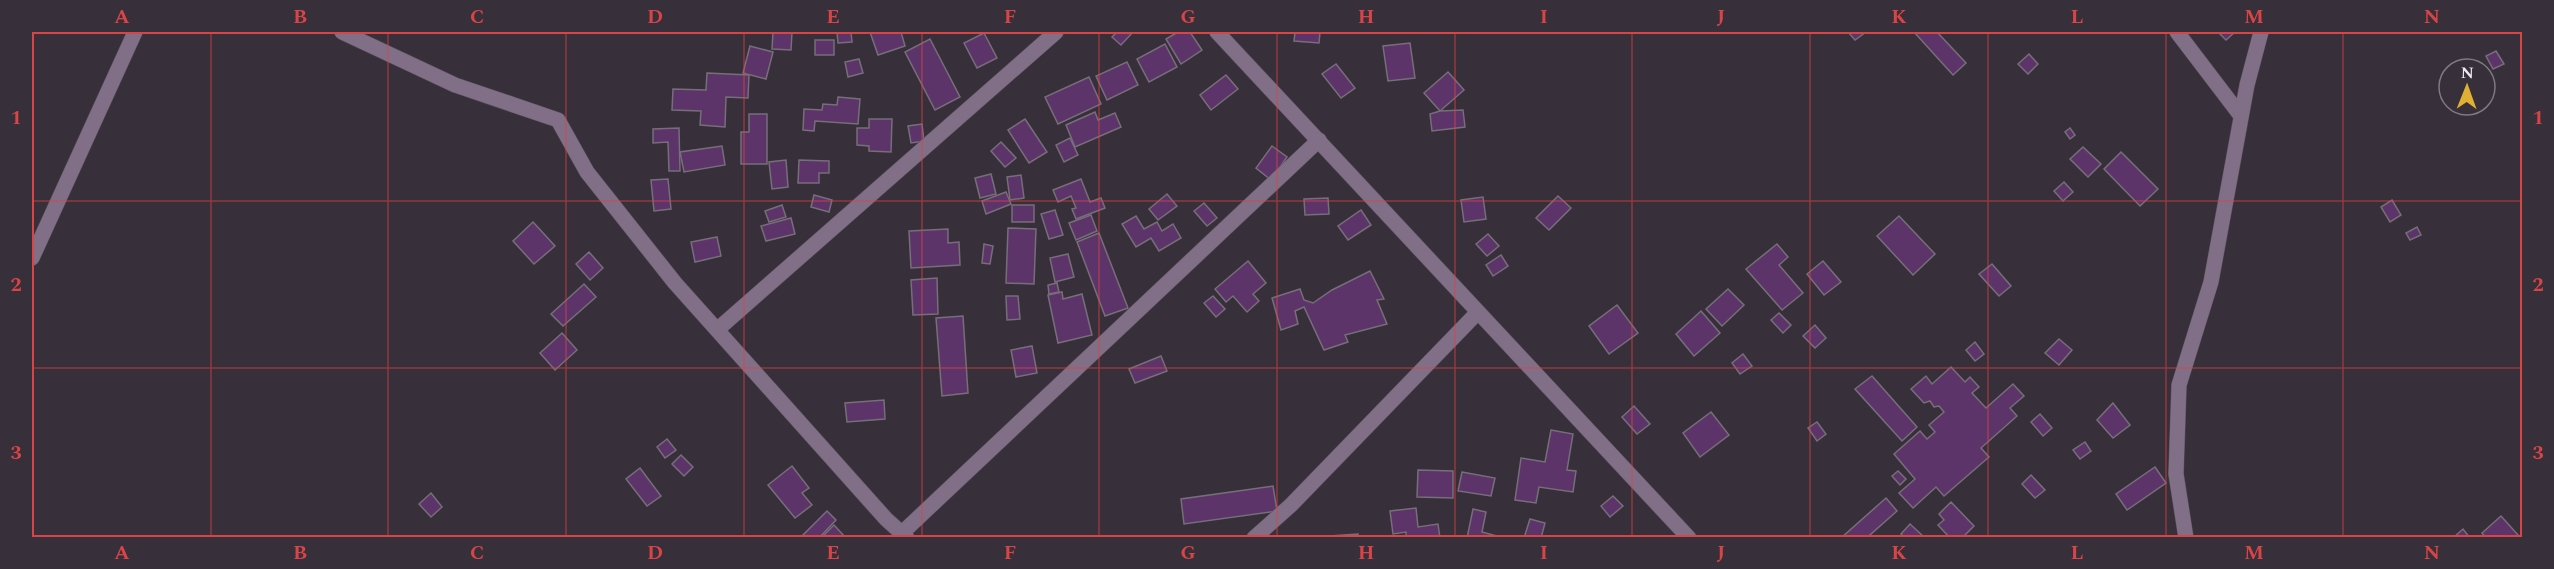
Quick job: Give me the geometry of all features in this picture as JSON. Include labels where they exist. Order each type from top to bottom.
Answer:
[{"type":"street","points":[[32,258],[135,32]]},
{"type":"street","points":[[342,32],[455,85],[558,120],[587,172],[675,283],[855,486],[886,519],[905,535],[1319,140]]},
{"type":"street","points":[[718,329],[1056,32]]},
{"type":"street","points":[[1217,32],[1478,312],[1681,535]]},
{"type":"street","points":[[2177,32],[2241,116]]},
{"type":"street","points":[[2186,537],[2176,474],[2179,385],[2211,282],[2241,116],[2261,32]]},
{"type":"street","points":[[1254,537],[1291,505],[1478,312]]},
{"type":"building","points":[[773,32],[792,32],[791,50],[772,49]]},
{"type":"building","points":[[837,32],[851,32],[852,42],[838,43]]},
{"type":"building","points":[[870,32],[901,32],[905,46],[878,55]]},
{"type":"building","points":[[1117,32],[1133,32],[1121,45],[1112,37]]},
{"type":"building","points":[[1178,32],[1190,32],[1202,50],[1181,64],[1166,39]]},
{"type":"building","points":[[1295,32],[1320,32],[1319,43],[1294,41]]},
{"type":"building","points":[[1848,32],[1866,32],[1855,40]]},
{"type":"building","points":[[1914,32],[1937,32],[1966,63],[1953,75]]},
{"type":"building","points":[[2218,32],[2235,32],[2226,40]]},
{"type":"building","points":[[984,33],[997,58],[977,68],[964,43]]},
{"type":"building","points":[[930,39],[960,97],[935,110],[905,52]]},
{"type":"building","points":[[815,40],[834,40],[834,55],[815,55]]},
{"type":"building","points":[[1410,43],[1415,78],[1388,81],[1383,46]]},
{"type":"building","points":[[1165,44],[1177,67],[1149,82],[1137,59]]},
{"type":"building","points":[[750,46],[773,52],[766,79],[743,73]]},
{"type":"building","points":[[2496,51],[2504,64],[2497,67],[2497,57],[2486,56]]},
{"type":"building","points":[[2029,54],[2038,64],[2028,74],[2018,64]]},
{"type":"building","points":[[859,59],[863,73],[848,77],[845,62]]},
{"type":"building","points":[[1127,62],[1138,85],[1107,100],[1096,76]]},
{"type":"building","points":[[1336,64],[1355,88],[1341,98],[1322,74]]},
{"type":"building","points":[[1448,72],[1464,90],[1440,111],[1424,93]]},
{"type":"building","points":[[707,73],[749,75],[748,98],[726,97],[725,127],[700,125],[701,111],[672,110],[673,89],[706,90]]},
{"type":"building","points":[[1226,75],[1238,89],[1211,110],[1200,95]]},
{"type":"building","points":[[1089,77],[1101,104],[1058,124],[1045,97]]},
{"type":"building","points":[[838,97],[860,99],[858,124],[815,121],[814,131],[803,130],[804,109],[822,110],[823,104],[837,105]]},
{"type":"building","points":[[1463,110],[1465,127],[1432,131],[1430,114]]},
{"type":"building","points":[[1095,112],[1098,120],[1115,113],[1121,127],[1075,147],[1066,125]]},
{"type":"building","points":[[749,114],[767,114],[767,164],[741,164],[741,132],[749,132]]},
{"type":"building","points":[[869,119],[892,119],[891,152],[869,151],[869,146],[857,145],[857,128],[869,128]]},
{"type":"building","points":[[1025,119],[1047,152],[1029,163],[1008,130]]},
{"type":"building","points":[[922,124],[924,141],[911,143],[908,126]]},
{"type":"building","points":[[679,128],[680,171],[669,171],[668,142],[653,143],[653,129]]},
{"type":"building","points":[[2070,128],[2075,135],[2070,139],[2065,132]]},
{"type":"building","points":[[1070,138],[1078,155],[1064,162],[1056,145]]},
{"type":"building","points":[[1001,142],[1016,158],[1005,167],[991,151]]},
{"type":"building","points":[[722,146],[725,165],[684,172],[680,152]]},
{"type":"building","points":[[1272,146],[1287,157],[1271,180],[1256,168]]},
{"type":"building","points":[[2083,147],[2101,164],[2088,177],[2070,159]]},
{"type":"building","points":[[2121,152],[2158,189],[2140,206],[2104,169]]},
{"type":"building","points":[[786,160],[788,187],[772,189],[769,162]]},
{"type":"building","points":[[799,160],[829,161],[829,173],[819,173],[819,183],[798,183]]},
{"type":"building","points":[[991,174],[996,194],[980,198],[975,178]]},
{"type":"building","points":[[1021,175],[1024,198],[1010,200],[1007,177]]},
{"type":"building","points":[[668,179],[671,209],[654,211],[651,180]]},
{"type":"building","points":[[1081,179],[1090,202],[1101,198],[1105,208],[1076,219],[1072,209],[1076,208],[1071,196],[1058,202],[1053,190]]},
{"type":"building","points":[[2064,182],[2073,192],[2063,201],[2054,191]]},
{"type":"building","points":[[1006,192],[1011,204],[986,214],[982,201]]},
{"type":"building","points":[[1167,194],[1177,206],[1158,220],[1149,209]]},
{"type":"building","points":[[814,195],[832,200],[829,212],[811,207]]},
{"type":"building","points":[[1558,196],[1571,208],[1549,230],[1536,218]]},
{"type":"building","points":[[1483,197],[1486,219],[1464,222],[1461,200]]},
{"type":"building","points":[[1328,198],[1329,214],[1305,215],[1304,199]]},
{"type":"building","points":[[2392,200],[2401,215],[2390,222],[2381,207]]},
{"type":"building","points":[[1204,203],[1217,218],[1207,226],[1194,211]]},
{"type":"building","points":[[782,205],[786,217],[769,222],[765,211]]},
{"type":"building","points":[[1012,205],[1034,205],[1034,222],[1012,222]]},
{"type":"building","points":[[1055,210],[1063,235],[1049,239],[1041,214]]},
{"type":"building","points":[[1361,210],[1371,225],[1348,240],[1338,226]]},
{"type":"building","points":[[1091,215],[1097,231],[1076,240],[1069,223]]},
{"type":"building","points":[[1136,216],[1144,229],[1157,222],[1162,231],[1173,224],[1181,238],[1159,251],[1151,238],[1136,247],[1122,224]]},
{"type":"building","points":[[1899,216],[1935,254],[1913,275],[1877,236]]},
{"type":"building","points":[[791,218],[795,234],[766,241],[761,226]]},
{"type":"building","points":[[533,222],[555,246],[534,264],[513,241]]},
{"type":"building","points":[[2417,227],[2421,235],[2410,240],[2406,233]]},
{"type":"building","points":[[1008,228],[1036,229],[1034,284],[1006,283]]},
{"type":"building","points":[[948,229],[948,243],[959,242],[960,265],[911,268],[909,231]]},
{"type":"building","points":[[1099,233],[1128,308],[1105,316],[1077,242]]},
{"type":"building","points":[[1488,234],[1499,246],[1487,256],[1476,244]]},
{"type":"building","points":[[717,237],[721,256],[695,262],[691,242]]},
{"type":"building","points":[[984,244],[993,246],[990,264],[982,263]]},
{"type":"building","points":[[1777,244],[1788,257],[1779,265],[1803,293],[1782,310],[1746,269]]},
{"type":"building","points":[[589,252],[603,268],[590,280],[576,264]]},
{"type":"building","points":[[1068,254],[1074,277],[1055,282],[1050,258]]},
{"type":"building","points":[[1501,255],[1508,266],[1493,276],[1486,265]]},
{"type":"building","points":[[1248,261],[1266,283],[1253,294],[1259,301],[1247,312],[1233,296],[1226,302],[1215,289]]},
{"type":"building","points":[[1823,261],[1841,282],[1824,295],[1807,274]]},
{"type":"building","points":[[1992,264],[2011,286],[1999,296],[1979,274]]},
{"type":"building","points":[[1370,271],[1384,299],[1377,300],[1387,324],[1345,335],[1348,342],[1324,350],[1304,307],[1295,311],[1298,324],[1281,330],[1272,298],[1300,289],[1304,300],[1313,303],[1332,290]]},
{"type":"building","points":[[937,278],[938,314],[913,315],[911,280]]},
{"type":"building","points":[[1057,283],[1059,292],[1049,294],[1048,285]]},
{"type":"building","points":[[584,284],[596,297],[563,326],[551,314]]},
{"type":"building","points":[[1728,289],[1744,305],[1722,326],[1706,309]]},
{"type":"building","points":[[1062,292],[1063,299],[1082,294],[1092,335],[1058,343],[1048,295]]},
{"type":"building","points":[[1006,296],[1018,296],[1020,319],[1007,320]]},
{"type":"building","points":[[1213,296],[1225,309],[1216,317],[1204,303]]},
{"type":"building","points":[[1617,305],[1638,333],[1609,354],[1589,326]]},
{"type":"building","points":[[1701,311],[1720,333],[1694,356],[1676,334]]},
{"type":"building","points":[[1779,313],[1791,325],[1783,333],[1771,320]]},
{"type":"building","points":[[963,316],[968,393],[942,396],[936,318]]},
{"type":"building","points":[[1815,325],[1826,338],[1815,348],[1803,336]]},
{"type":"building","points":[[562,333],[577,350],[555,370],[540,353]]},
{"type":"building","points":[[2059,339],[2072,350],[2059,365],[2045,353]]},
{"type":"building","points":[[1975,342],[1984,354],[1975,361],[1966,350]]},
{"type":"building","points":[[1032,346],[1037,373],[1016,377],[1011,350]]},
{"type":"building","points":[[1743,354],[1752,366],[1740,374],[1732,363]]},
{"type":"building","points":[[1161,356],[1167,371],[1135,383],[1129,369]]},
{"type":"building","points":[[1951,367],[1965,382],[1970,377],[1979,387],[1972,393],[1986,408],[2013,384],[2024,396],[2010,408],[2017,416],[1981,448],[1989,457],[1944,496],[1936,487],[1913,508],[1899,493],[1915,479],[1894,454],[1920,431],[1927,439],[1935,432],[1929,425],[1944,412],[1939,406],[1934,407],[1930,401],[1924,403],[1911,389],[1926,376],[1932,384]]},
{"type":"building","points":[[1872,376],[1917,427],[1902,441],[1855,389]]},
{"type":"building","points":[[884,400],[885,419],[847,422],[845,403]]},
{"type":"building","points":[[2113,403],[2130,425],[2113,438],[2097,420]]},
{"type":"building","points":[[1634,406],[1650,424],[1637,434],[1622,417]]},
{"type":"building","points":[[1711,412],[1729,435],[1700,457],[1683,433]]},
{"type":"building","points":[[2040,414],[2052,428],[2043,436],[2031,422]]},
{"type":"building","points":[[1817,422],[1826,434],[1817,441],[1808,428]]},
{"type":"building","points":[[1551,430],[1573,434],[1567,470],[1576,471],[1573,492],[1539,487],[1536,503],[1515,500],[1521,458],[1545,462]]},
{"type":"building","points":[[667,439],[676,450],[665,458],[657,447]]},
{"type":"building","points":[[2085,442],[2091,451],[2080,459],[2073,450]]},
{"type":"building","points":[[681,455],[693,467],[684,476],[672,464]]},
{"type":"building","points":[[792,466],[809,488],[802,493],[812,505],[795,518],[768,485]]},
{"type":"building","points":[[2155,467],[2166,483],[2127,510],[2116,494]]},
{"type":"building","points":[[640,468],[661,496],[647,506],[626,479]]},
{"type":"building","points":[[1418,470],[1453,471],[1453,498],[1417,497]]},
{"type":"building","points":[[1898,471],[1906,479],[1900,485],[1892,476]]},
{"type":"building","points":[[1462,472],[1495,478],[1491,496],[1458,491]]},
{"type":"building","points":[[2031,475],[2045,490],[2035,498],[2022,484]]},
{"type":"building","points":[[1273,486],[1277,511],[1184,524],[1181,499]]},
{"type":"building","points":[[431,493],[442,507],[431,517],[419,504]]},
{"type":"building","points":[[1613,496],[1623,506],[1610,517],[1601,506]]},
{"type":"building","points":[[1886,498],[1897,511],[1870,535],[1872,538],[1841,538]]},
{"type":"building","points":[[1951,502],[1974,526],[1962,538],[1950,538],[1938,525],[1944,520],[1939,514]]},
{"type":"building","points":[[1416,508],[1418,527],[1438,524],[1440,538],[1406,538],[1406,532],[1393,534],[1390,511]]},
{"type":"building","points":[[1473,509],[1486,512],[1482,532],[1504,538],[1467,538]]},
{"type":"building","points":[[827,511],[836,520],[819,538],[800,538]]},
{"type":"building","points":[[2501,516],[2518,535],[2515,538],[2486,538],[2482,533]]},
{"type":"building","points":[[1530,519],[1545,523],[1541,538],[1524,538]]},
{"type":"building","points":[[1910,524],[1925,538],[1905,538],[1901,534]]},
{"type":"building","points":[[834,525],[846,538],[821,538]]},
{"type":"building","points":[[2463,529],[2470,538],[2453,538]]},
{"type":"building","points":[[1358,534],[1358,538],[1330,538],[1330,536]]}]
